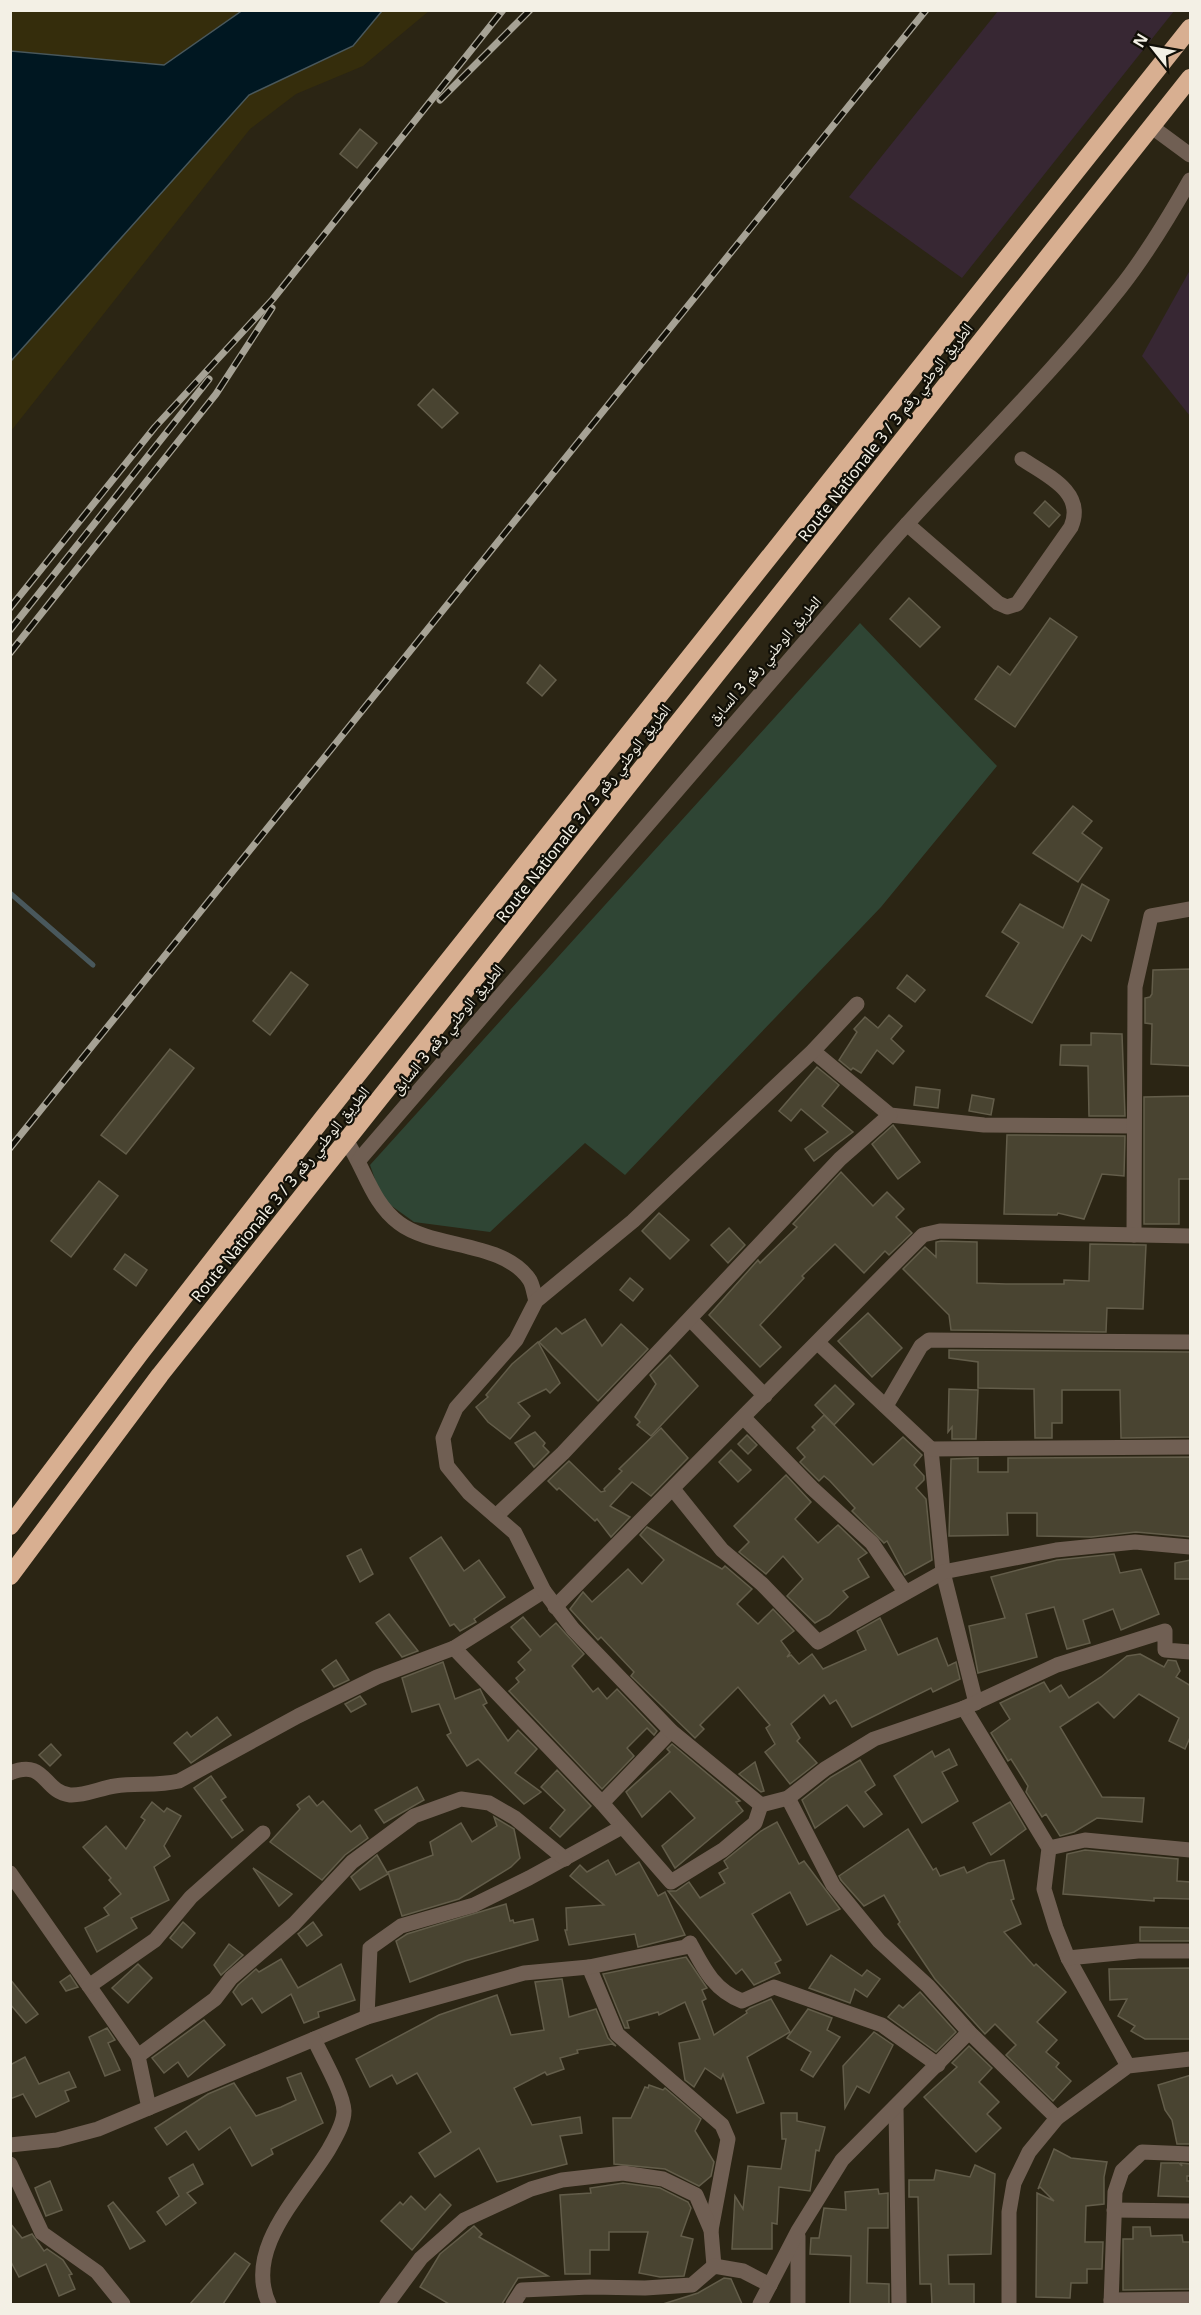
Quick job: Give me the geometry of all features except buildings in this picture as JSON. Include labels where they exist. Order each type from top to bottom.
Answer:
[{"type":"highway","name":"Route Nationale 3 / الطريق الوطني رقم 3","points":[[10,1526],[141,1352],[393,1031],[1191,28]]},
{"type":"highway","name":"Route Nationale 3 / الطريق الوطني رقم 3","points":[[10,1576],[160,1375],[1189,82]]},
{"type":"highway","points":[[393,1031],[417,1053]]},
{"type":"street","points":[[1152,127],[1191,155]]},
{"type":"street","name":"الطريق الوطني رقم 3 السابق","points":[[359,1160],[629,841],[907,524],[1075,343],[1122,286],[1164,225],[1191,180]]},
{"type":"street","points":[[907,524],[998,603],[1007,607],[1017,604],[1071,527],[1075,512],[1067,490],[1022,459]]},
{"type":"street","points":[[1134,1235],[1132,1126],[1135,987],[1151,916],[1191,909]]},
{"type":"street","points":[[761,1805],[671,1731],[573,1629],[544,1591],[515,1533],[469,1493],[447,1466],[443,1438],[456,1408],[516,1340],[536,1301],[633,1221],[813,1051],[857,1004]]},
{"type":"street","points":[[813,1051],[890,1115],[984,1125],[1132,1126]]},
{"type":"street","points":[[496,1516],[563,1453],[691,1320],[840,1159],[890,1115]]},
{"type":"street","points":[[347,1142],[359,1160],[377,1200],[399,1224],[428,1238],[471,1246],[515,1266],[530,1280],[536,1301]]},
{"type":"street","points":[[555,1607],[923,1235],[940,1231],[1191,1236]]},
{"type":"street","points":[[691,1320],[765,1396]]},
{"type":"street","points":[[886,1406],[921,1346],[929,1340],[1191,1342]]},
{"type":"street","points":[[818,1343],[932,1449],[943,1572],[970,1705],[1049,1848],[1044,1889],[1068,1958],[1128,2066]]},
{"type":"street","points":[[744,1418],[812,1488],[872,1543],[905,1592]]},
{"type":"street","points":[[932,1449],[1191,1447]]},
{"type":"street","points":[[673,1489],[722,1550],[770,1591],[818,1642],[943,1572],[1056,1551],[1135,1542],[1191,1547]]},
{"type":"street","points":[[10,1773],[24,1767],[32,1769],[42,1775],[57,1791],[70,1795],[115,1786],[164,1785],[179,1781],[298,1716],[377,1677],[454,1648],[544,1591]]},
{"type":"street","points":[[761,1805],[788,1798],[825,1769],[874,1739],[970,1705],[1057,1665],[1165,1631],[1165,1650],[1191,1652]]},
{"type":"street","points":[[454,1648],[602,1803],[671,1882],[723,1850],[755,1823],[761,1805]]},
{"type":"street","points":[[602,1803],[671,1731]]},
{"type":"street","points":[[788,1798],[832,1885],[879,1941],[928,1986],[969,2032],[1057,2118]]},
{"type":"street","points":[[138,2056],[215,1999],[231,1978],[294,1924],[352,1862],[414,1816],[461,1799],[489,1803],[515,1818],[565,1859]]},
{"type":"street","points":[[367,2017],[370,1948],[401,1926],[474,1905],[622,1827]]},
{"type":"street","points":[[89,1986],[154,1940],[191,1897],[262,1833]]},
{"type":"street","points":[[1049,1848],[1085,1840],[1191,1850]]},
{"type":"street","points":[[10,1873],[138,2056],[149,2108]]},
{"type":"street","points":[[10,2145],[57,2140],[98,2129],[367,2017],[524,1973],[589,1967],[684,1947],[690,1943],[714,1984],[726,1995],[742,2001],[774,1987],[802,1996],[882,2025],[938,2065]]},
{"type":"street","points":[[1068,1958],[1138,1951],[1191,1951]]},
{"type":"street","points":[[589,1967],[617,2034],[722,2125],[726,2132],[728,2139],[711,2230],[714,2266]]},
{"type":"street","points":[[760,2304],[798,2231],[842,2160],[969,2032]]},
{"type":"street","points":[[269,2304],[264,2275],[267,2251],[281,2218],[320,2164],[338,2133],[344,2110],[314,2038]]},
{"type":"street","points":[[1009,2304],[1009,2212],[1014,2183],[1029,2152],[1057,2118],[1128,2066],[1191,2059]]},
{"type":"street","points":[[896,2108],[899,2304]]},
{"type":"street","points":[[1191,2154],[1142,2152],[1122,2171],[1115,2192],[1111,2302],[1191,2299]]},
{"type":"street","points":[[10,2164],[42,2233],[97,2272],[123,2304]]},
{"type":"street","points":[[387,2304],[421,2258],[464,2220],[531,2189],[562,2180],[623,2173],[663,2179],[696,2195],[711,2230]]},
{"type":"street","points":[[1114,2210],[1191,2211]]},
{"type":"street","points":[[798,2231],[798,2304]]},
{"type":"street","points":[[714,2266],[742,2271],[770,2285]]},
{"type":"street","points":[[513,2304],[522,2290],[590,2286],[645,2288],[692,2285],[714,2266]]},
{"type":"shaded area","points":[[998,11],[1174,11],[962,278],[849,197]]},
{"type":"shaded area","points":[[1190,270],[1190,416],[1142,356]]},
{"type":"green space","points":[[860,623],[997,766],[881,907],[625,1175],[585,1143],[490,1232],[414,1222],[382,1199],[370,1165]]},
{"type":"sand","points":[[10,11],[243,11],[164,65],[11,51]]},
{"type":"sand","points":[[382,11],[429,11],[363,66],[296,94],[250,129],[11,431],[11,361],[249,95],[353,46]]},
{"type":"water","points":[[243,10],[382,11],[353,46],[249,95],[11,361],[11,51],[164,65]]},
{"type":"waterway","points":[[10,893],[93,965]]},
{"type":"railway","points":[[10,608],[155,427],[273,299],[503,10]]},
{"type":"railway","points":[[440,100],[530,10]]},
{"type":"railway","points":[[10,1148],[926,10]]},
{"type":"railway","points":[[10,653],[216,394],[272,308]]},
{"type":"railway","points":[[10,630],[209,379]]}]
